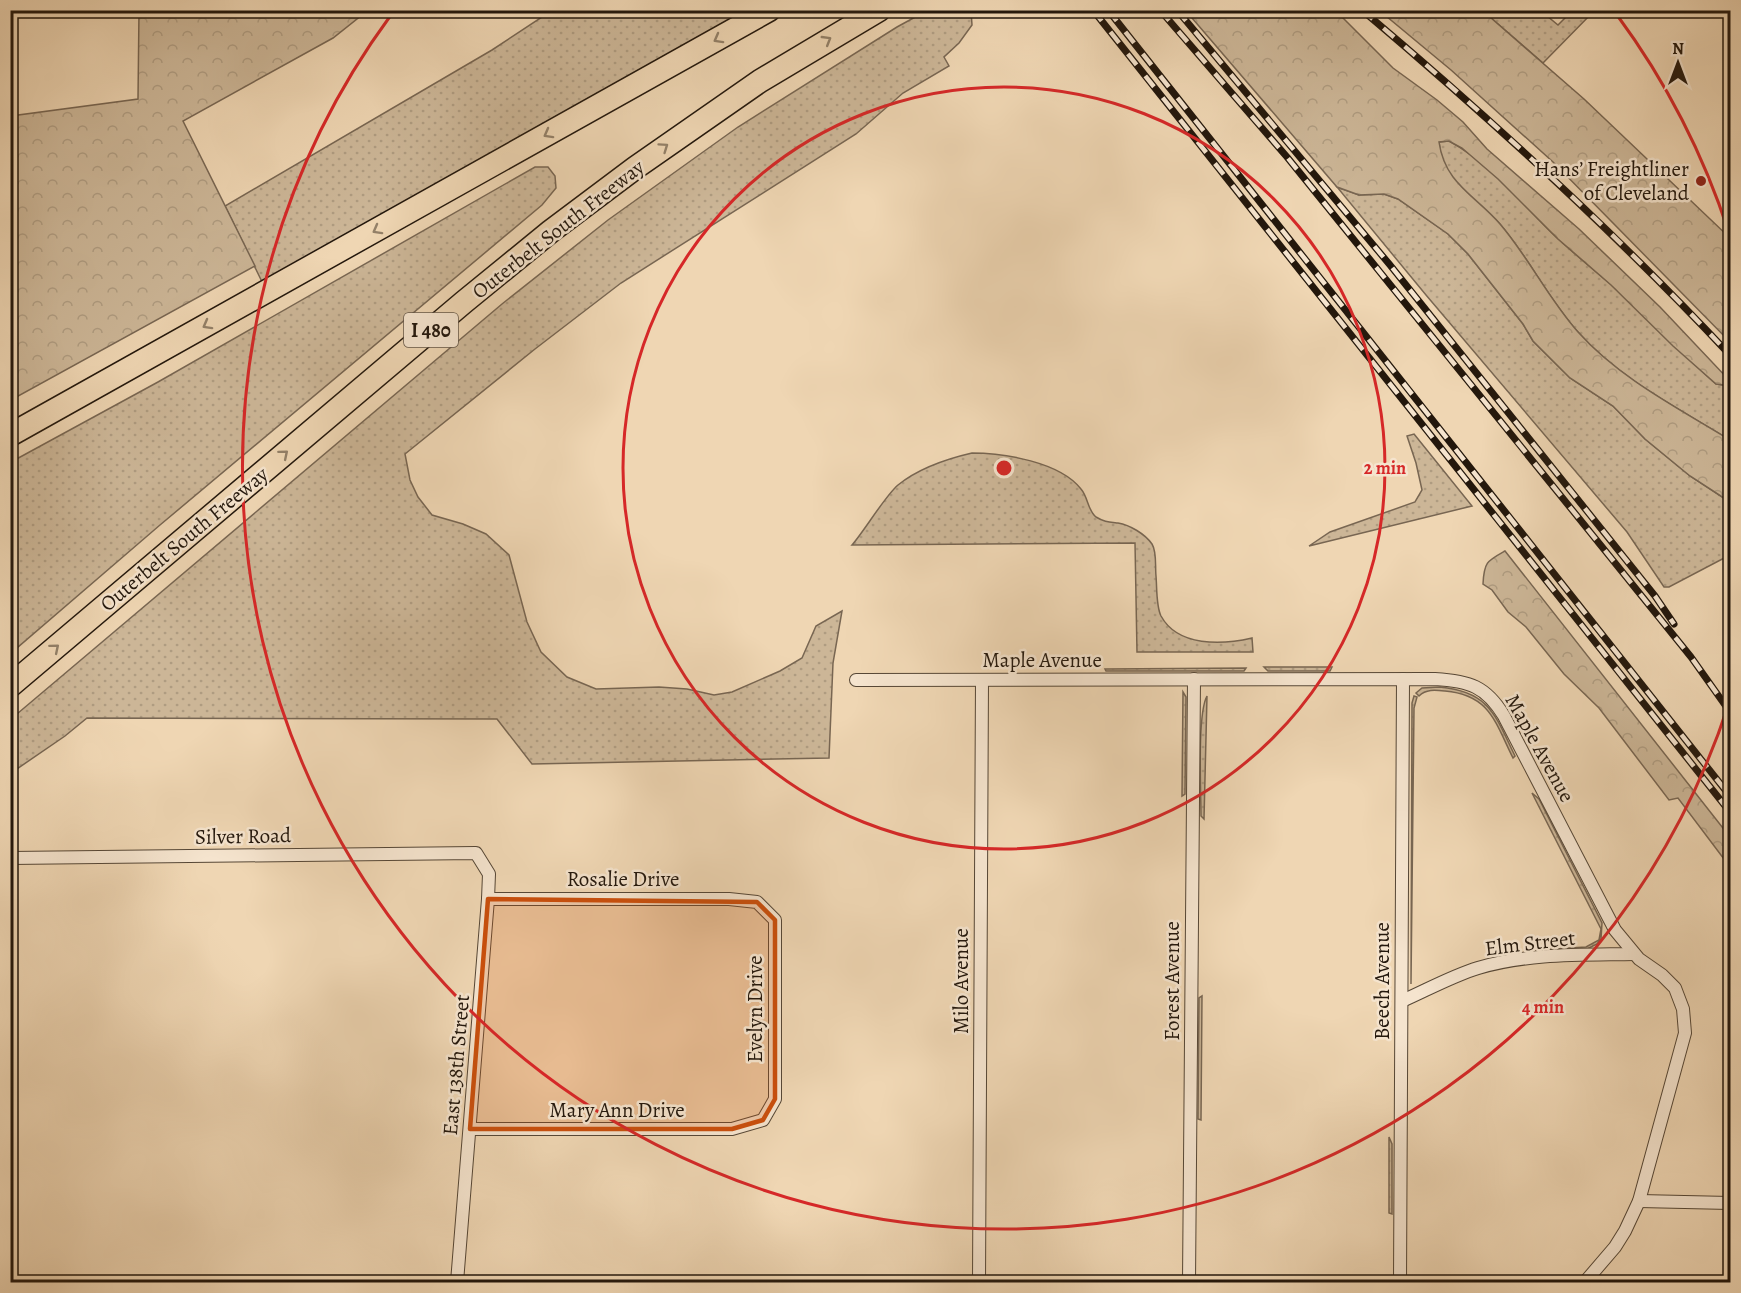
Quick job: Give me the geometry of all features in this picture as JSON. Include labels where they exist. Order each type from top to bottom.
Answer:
[{"type":"highway","points":[[10,435],[769,10]]},
{"type":"highway","name":"Outerbelt South Freeway","points":[[10,686],[455,309],[551,231],[635,168],[751,88],[879,10]]},
{"type":"street","name":"Forest Avenue","points":[[1189,1282],[1194,679]]},
{"type":"street","name":"Maple Avenue","points":[[856,680],[1403,679],[1457,681],[1477,687],[1493,699],[1609,918],[1634,954],[1675,988],[1683,1009],[1685,1031],[1681,1052],[1639,1201],[1615,1247],[1585,1282]]},
{"type":"street","name":"Beech Avenue","points":[[1400,1282],[1403,679]]},
{"type":"street","name":"Milo Avenue","points":[[979,1282],[982,680]]},
{"type":"street","name":"Silver Road","points":[[10,858],[476,853]]},
{"type":"street","name":"East 138th Street","points":[[457,1282],[488,899],[489,874],[476,853]]},
{"type":"street","name":"Rosalie Drive","points":[[488,899],[729,899],[757,902]]},
{"type":"street","name":"Evelyn Drive","points":[[757,902],[775,920],[775,1099],[763,1120]]},
{"type":"street","name":"Elm Street","points":[[1402,1001],[1464,973],[1501,962],[1544,957],[1634,954]]},
{"type":"street","name":"Mary Ann Drive","points":[[470,1130],[732,1130],[763,1120]]},
{"type":"street","points":[[1639,1201],[1731,1203]]},
{"type":"highlighted area","points":[[488,899],[757,902],[775,920],[775,1099],[763,1120],[732,1129],[470,1129]]},
{"type":"green space","points":[[928,10],[971,11],[972,25],[959,43],[944,57],[949,66],[903,93],[856,134],[621,283],[405,454],[410,480],[418,497],[432,515],[486,534],[509,555],[527,622],[541,652],[567,677],[596,689],[659,687],[687,689],[714,695],[732,692],[780,671],[802,658],[816,626],[842,611],[833,663],[829,758],[532,764],[497,719],[87,718],[11,773],[11,719],[502,304],[608,220],[738,127]]},
{"type":"green space","points":[[139,11],[367,11],[333,38],[183,121],[255,266],[11,400],[11,116],[138,99]]},
{"type":"green space","points":[[551,11],[769,11],[267,292],[225,206],[492,50]]},
{"type":"green space","points":[[1186,11],[1336,11],[1393,68],[1463,122],[1487,149],[1579,229],[1660,307],[1730,381],[1723,385],[1716,384],[1673,346],[1611,285],[1558,239],[1498,179],[1462,148],[1449,141],[1439,142],[1442,156],[1454,179],[1500,224],[1557,306],[1594,349],[1630,378],[1730,440],[1730,502],[1690,476],[1645,439],[1613,406],[1570,378],[1533,341],[1523,324],[1468,254],[1448,234],[1398,199],[1384,194],[1359,195],[1337,187]]},
{"type":"green space","points":[[1380,11],[1483,11],[1584,99],[1730,238],[1730,342],[1553,162],[1451,70]]},
{"type":"green space","points":[[1483,11],[1541,11],[1558,25],[1572,11],[1594,11],[1543,63]]},
{"type":"green space","points":[[1449,141],[1492,172],[1554,235],[1613,286],[1716,384],[1723,385],[1730,382],[1730,440],[1630,378],[1594,349],[1578,332],[1557,306],[1500,224],[1452,179],[1442,160],[1439,142]]},
{"type":"green space","points":[[535,167],[548,167],[555,176],[556,188],[542,205],[11,653],[11,462],[158,382]]},
{"type":"green space","points":[[1337,187],[1359,195],[1384,194],[1398,199],[1448,234],[1468,254],[1523,324],[1533,341],[1570,378],[1613,406],[1645,439],[1690,476],[1730,502],[1730,555],[1669,587],[1664,587],[1627,532]]},
{"type":"green space","points":[[1414,434],[1472,506],[1309,546],[1330,532],[1415,502],[1422,490],[1407,436]]},
{"type":"green space","points":[[972,453],[1015,457],[1031,461],[1060,472],[1072,480],[1083,492],[1096,517],[1132,528],[1141,533],[1154,547],[1158,607],[1161,616],[1169,626],[1178,634],[1202,641],[1228,642],[1252,638],[1253,652],[1137,652],[1135,543],[852,545],[898,485],[933,465]]},
{"type":"green space","points":[[1505,551],[1730,837],[1730,867],[1678,798],[1669,800],[1599,708],[1564,674],[1526,627],[1508,612],[1492,590],[1483,584],[1484,571],[1488,563]]},
{"type":"green space","points":[[1264,667],[1332,667],[1330,671],[1268,671]]},
{"type":"green space","points":[[1246,668],[1244,671],[1106,671],[1105,669]]},
{"type":"green space","points":[[1440,687],[1470,694],[1489,708],[1496,717],[1515,756],[1513,758],[1495,722],[1482,704],[1460,694],[1434,690],[1419,696],[1416,693],[1422,688]]},
{"type":"green space","points":[[1183,692],[1186,697],[1185,794],[1182,796]]},
{"type":"green space","points":[[1207,696],[1204,819],[1201,816],[1200,754],[1202,719]]},
{"type":"green space","points":[[1414,696],[1417,697],[1414,708],[1411,984],[1412,703]]},
{"type":"green space","points":[[1532,793],[1539,799],[1602,923],[1601,939],[1587,949],[1553,951],[1550,949],[1586,947],[1599,940],[1601,929]]},
{"type":"green space","points":[[1202,996],[1201,1120],[1198,1119],[1199,998]]},
{"type":"green space","points":[[1389,1137],[1392,1144],[1392,1214],[1389,1213]]},
{"type":"railway","points":[[1093,10],[1730,812]]},
{"type":"railway","points":[[1108,10],[1730,796]]},
{"type":"railway","points":[[1160,10],[1287,157],[1691,657],[1730,712]]},
{"type":"railway","points":[[1177,10],[1390,265],[1655,596],[1674,624]]},
{"type":"railway","points":[[1362,10],[1551,177],[1730,355]]},
{"type":"place","name":"Hans’ Freightliner of Cleveland","points":[[1701,181]]}]
